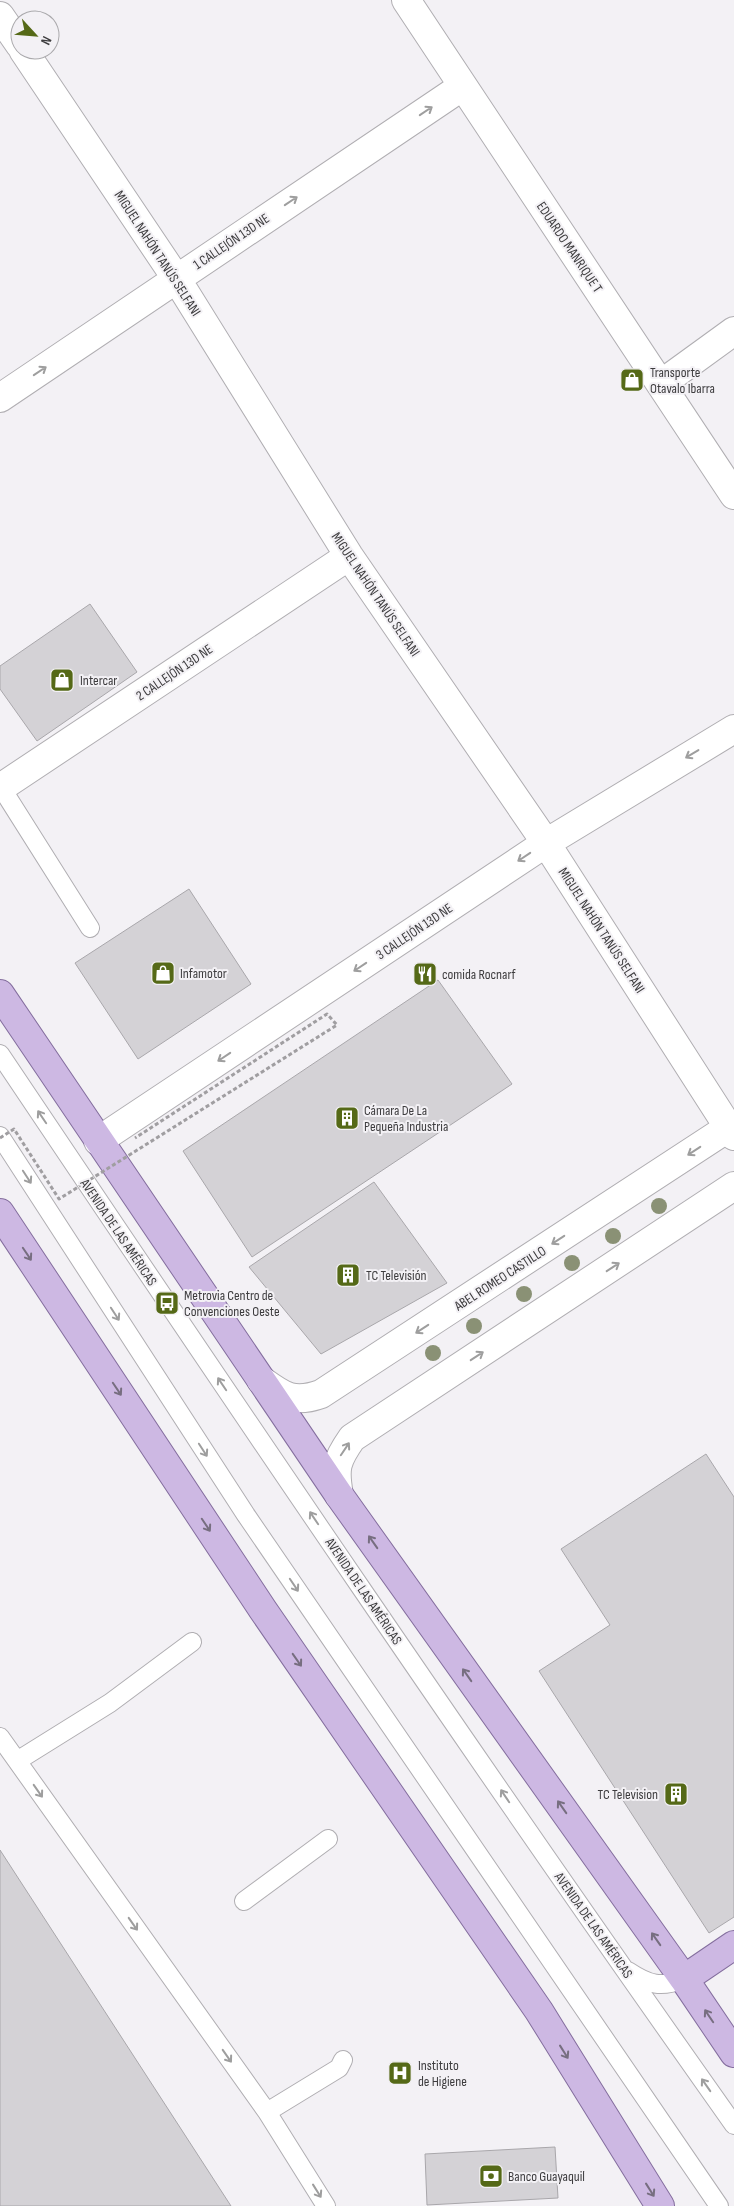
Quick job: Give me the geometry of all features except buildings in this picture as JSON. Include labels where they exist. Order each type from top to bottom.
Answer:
[{"type":"main road","points":[[0,994],[339,1495],[684,1979],[734,2053]]},
{"type":"main road","points":[[0,1213],[263,1610],[539,2011],[660,2206]]},
{"type":"main road","points":[[684,1979],[734,1945]]},
{"type":"street","name":"EDUARDO MANRIQUE T","points":[[406,0],[734,495]]},
{"type":"street","points":[[0,16],[10,31]]},
{"type":"street","name":"MIGUEL NAHÓN TANÚS SELFANI","points":[[30,60],[176,278],[349,556],[546,842],[732,1129]]},
{"type":"street","name":"1 CALLEJÓN 13D NE","points":[[0,398],[463,86]]},
{"type":"street","points":[[661,384],[734,331]]},
{"type":"street","name":"2 CALLEJÓN 13D NE","points":[[0,787],[349,556]]},
{"type":"street","name":"3 CALLEJÓN 13D NE","points":[[98,1141],[546,842],[734,729]]},
{"type":"street","name":"ABEL ROMEO CASTILLO","points":[[261,1380],[280,1394],[293,1399],[308,1399],[321,1394],[732,1129]]},
{"type":"street","points":[[339,1495],[335,1476],[337,1462],[352,1438],[734,1186]]},
{"type":"lane","points":[[0,787],[90,928]]},
{"type":"lane","name":"AVENIDA DE LAS AMÉRICAS","points":[[0,1054],[166,1303],[622,1966],[734,2125]]},
{"type":"lane","points":[[0,1138],[246,1515],[719,2206]]},
{"type":"lane","points":[[17,1760],[110,1703],[192,1642]]},
{"type":"lane","points":[[0,1737],[267,2112],[326,2206]]},
{"type":"lane","points":[[244,1901],[328,1839]]},
{"type":"lane","points":[[622,1966],[642,1980],[656,1984],[670,1984],[684,1979]]},
{"type":"lane","points":[[267,2112],[339,2068],[343,2060]]},
{"type":"path","points":[[0,1138],[14,1129],[59,1200],[337,1025],[327,1014],[135,1138]]},
{"type":"place","name":"Transporte Otavalo Ibarra","points":[[632,380]]},
{"type":"place","name":"Intercar","points":[[62,680]]},
{"type":"place","name":"Infamotor","points":[[163,973]]},
{"type":"place","name":"comida Rocnarf","points":[[425,974]]},
{"type":"place","name":"Cámara De La Pequeña Industria","points":[[347,1118]]},
{"type":"place","name":"TC Televisión","points":[[348,1275]]},
{"type":"place","name":"Metrovia Centro de Convenciones Oeste","points":[[167,1303]]},
{"type":"place","name":"TC Television","points":[[676,1794]]},
{"type":"place","name":"Instituto de Higiene","points":[[400,2073]]},
{"type":"place","name":"Banco Guayaquil","points":[[491,2176]]}]
